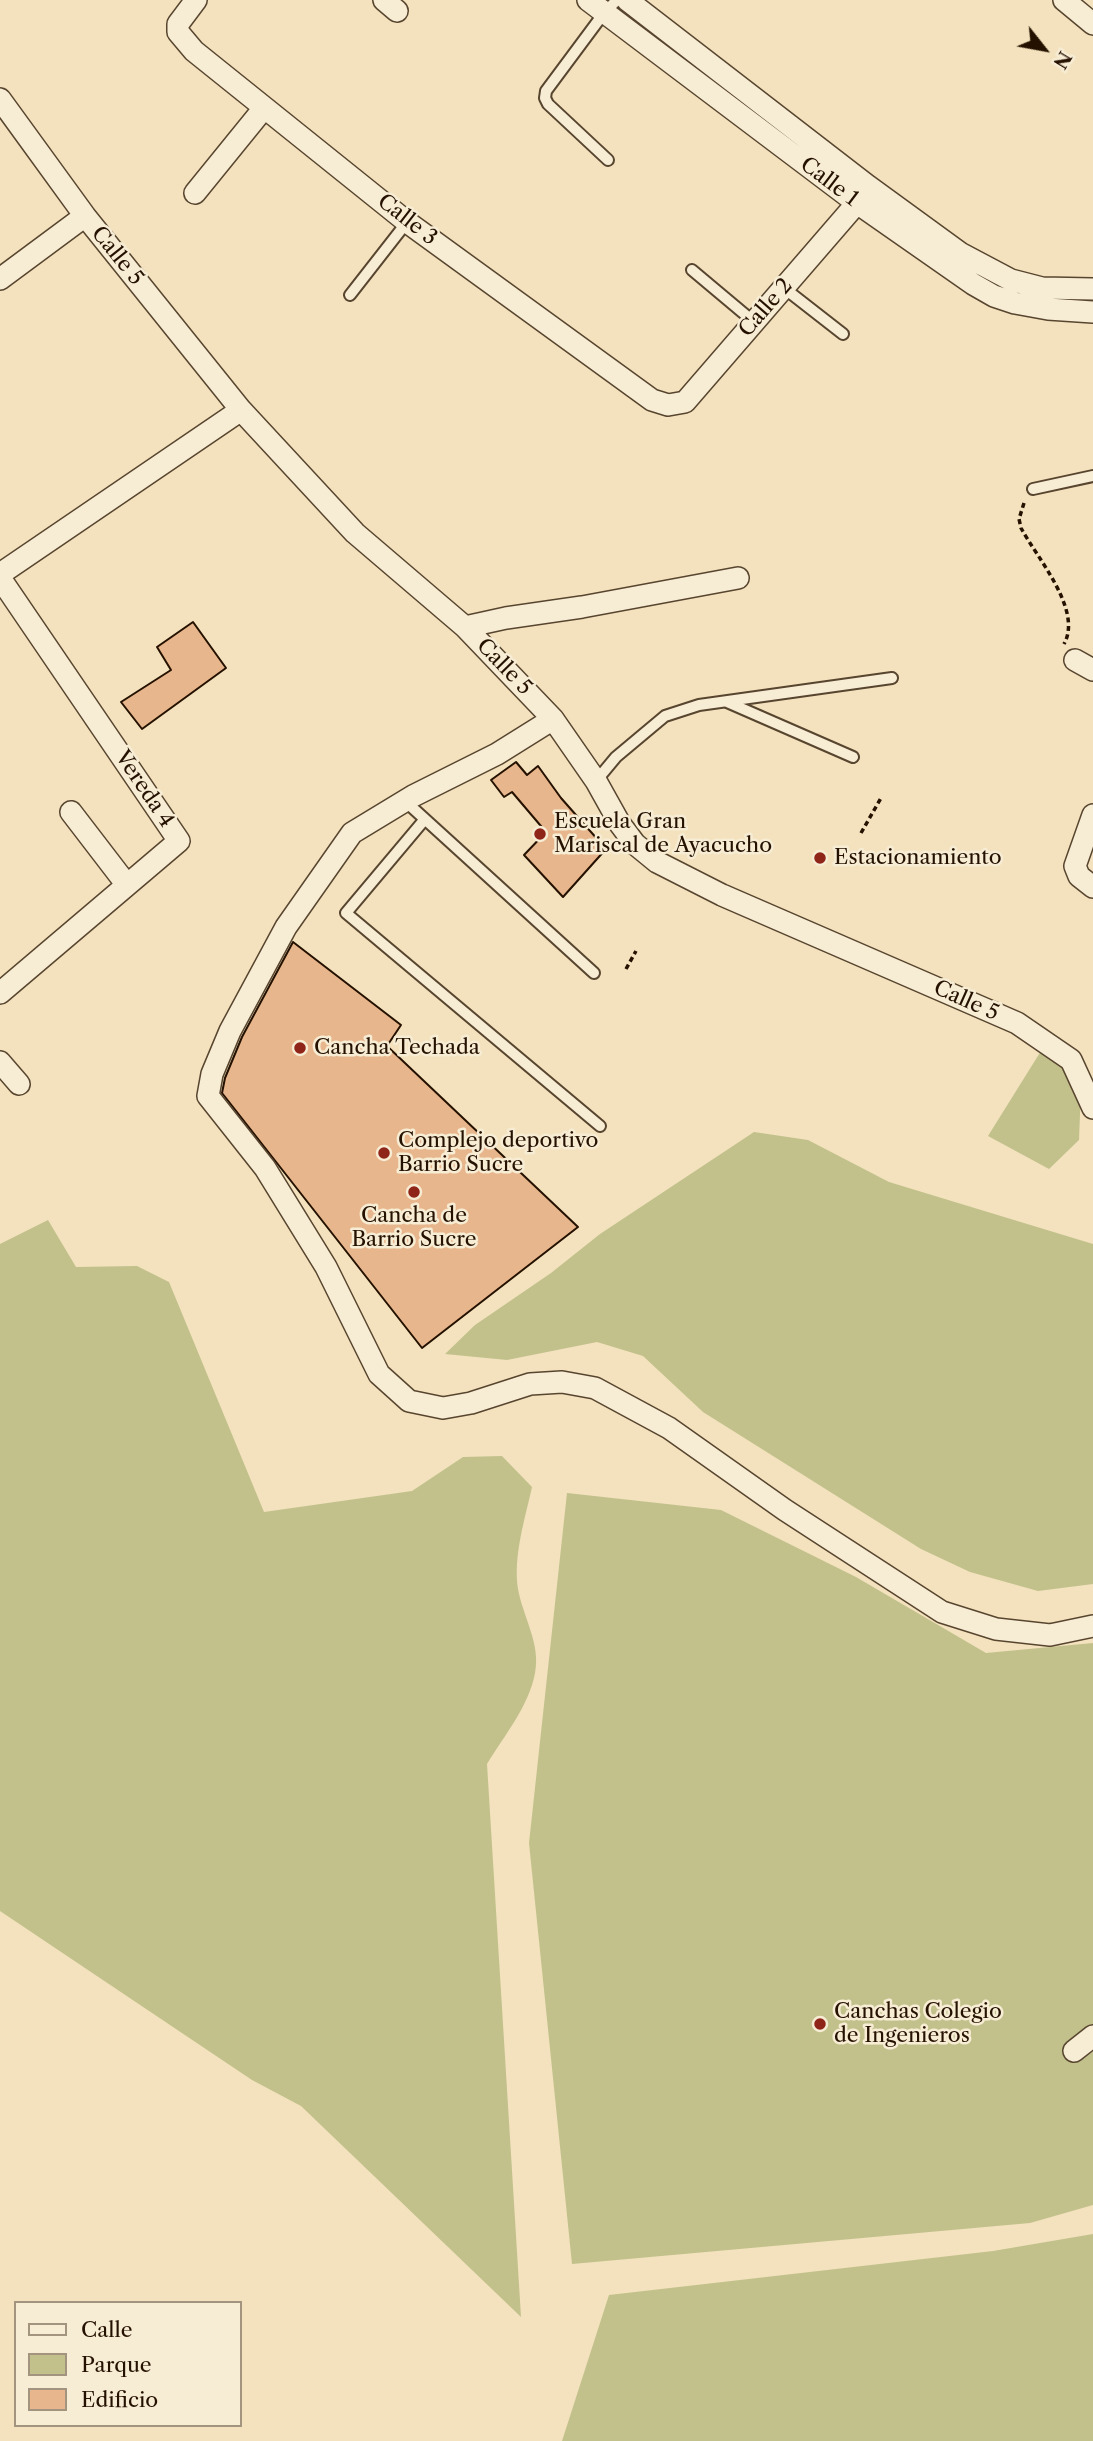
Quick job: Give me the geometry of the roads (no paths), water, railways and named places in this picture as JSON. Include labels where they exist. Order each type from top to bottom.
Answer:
[{"type":"street","name":"Calle 3","points":[[196,0],[178,24],[178,32],[194,51],[407,222],[652,400]]},
{"type":"street","name":"Calle 1","points":[[627,0],[863,195],[932,257],[994,296],[1048,309],[1093,313]]},
{"type":"street","points":[[1075,3],[1093,24]]},
{"type":"street","name":"Calle 1","points":[[603,4],[863,195],[960,253],[1010,280],[1042,288],[1093,289]]},
{"type":"street","name":"Calle 5","points":[[0,99],[85,216],[241,410],[355,533],[465,627],[553,719],[635,844],[657,862],[804,932],[1017,1023],[1071,1060],[1092,1101]]},
{"type":"street","points":[[195,193],[264,108]]},
{"type":"street","name":"Calle 2","points":[[652,400],[668,405],[685,402],[863,195]]},
{"type":"street","points":[[0,279],[85,216]]},
{"type":"street","points":[[0,576],[241,410]]},
{"type":"street","name":"Vereda 4","points":[[0,576],[179,841],[0,993]]},
{"type":"street","points":[[465,627],[738,578]]},
{"type":"street","points":[[553,719],[497,754],[405,801],[352,833],[286,927],[230,1031],[212,1074],[208,1096],[265,1168],[326,1267],[379,1374],[409,1401],[443,1408],[480,1401],[530,1384],[562,1382],[595,1388],[669,1428],[785,1510],[942,1612],[996,1629],[1050,1634],[1093,1626]]},
{"type":"street","points":[[71,812],[127,885]]},
{"type":"street","points":[[1086,881],[1074,866],[1093,815]]},
{"type":"street","points":[[0,1062],[19,1084]]},
{"type":"street","points":[[1074,2051],[1093,2036]]},
{"type":"lane","points":[[603,4],[546,91],[545,99],[608,160]]},
{"type":"lane","points":[[350,295],[407,222]]},
{"type":"lane","points":[[692,270],[754,322]]},
{"type":"lane","points":[[784,288],[843,334]]},
{"type":"lane","points":[[1033,489],[1093,476]]},
{"type":"lane","points":[[596,781],[616,757],[665,716],[699,705],[892,678]]},
{"type":"lane","points":[[727,702],[853,757]]},
{"type":"lane","points":[[405,801],[594,973]]},
{"type":"lane","points":[[425,818],[346,913],[600,1126]]},
{"type":"place","name":"Escuela Gran Mariscal de Ayacucho","points":[[540,834]]},
{"type":"place","name":"Estacionamiento","points":[[820,858]]},
{"type":"place","name":"Cancha Techada","points":[[300,1048]]},
{"type":"place","name":"Complejo deportivo Barrio Sucre","points":[[384,1153]]},
{"type":"place","name":"Cancha de Barrio Sucre","points":[[414,1192]]},
{"type":"place","name":"Canchas Colegio de Ingenieros","points":[[820,2024]]}]
